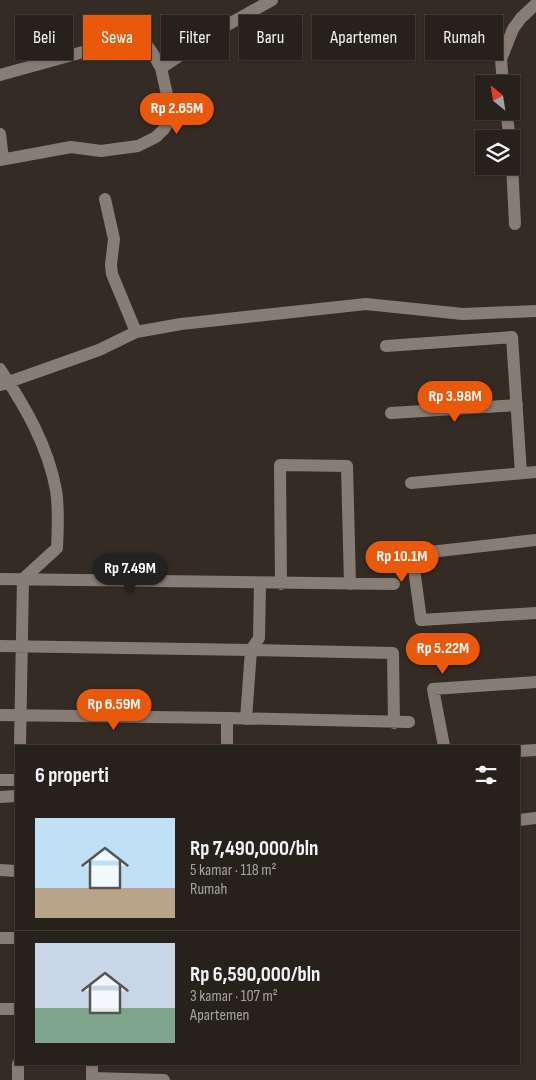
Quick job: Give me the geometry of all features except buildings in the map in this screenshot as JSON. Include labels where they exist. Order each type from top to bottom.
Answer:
[{"type":"street","points":[[161,68],[222,28],[272,0]]},
{"type":"street","points":[[502,75],[501,60],[513,29],[521,18],[536,4]]},
{"type":"street","points":[[0,75],[130,39],[140,40],[146,44],[161,68],[168,99],[169,121],[156,137],[138,146],[101,151],[71,147],[41,154],[1,159],[0,134]]},
{"type":"street","points":[[512,175],[514,224]]},
{"type":"street","points":[[105,199],[114,239],[110,265],[112,274],[136,332]]},
{"type":"street","points":[[4,383],[99,350],[136,332],[181,324],[358,304],[463,314],[536,311]]},
{"type":"street","points":[[386,346],[512,336],[521,474]]},
{"type":"street","points":[[0,369],[4,383],[39,434],[50,465],[56,491],[58,518],[57,548],[23,579],[20,745]]},
{"type":"street","points":[[391,413],[517,405]]},
{"type":"street","points":[[281,584],[280,465],[346,466],[350,584]]},
{"type":"street","points":[[411,483],[536,472]]},
{"type":"street","points":[[536,540],[412,554],[421,620],[536,612]]},
{"type":"street","points":[[0,579],[260,584],[394,584]]},
{"type":"street","points":[[246,719],[251,650],[259,638],[260,584]]},
{"type":"street","points":[[0,646],[393,653],[394,723]]},
{"type":"street","points":[[444,745],[433,689],[536,682]]},
{"type":"street","points":[[0,715],[409,722]]},
{"type":"street","points":[[227,718],[227,745]]},
{"type":"street","points":[[520,751],[536,750]]},
{"type":"street","points":[[0,780],[15,780]]},
{"type":"street","points":[[0,797],[15,796]]},
{"type":"street","points":[[520,820],[536,818]]},
{"type":"street","points":[[0,870],[15,871]]},
{"type":"street","points":[[0,938],[15,938]]},
{"type":"street","points":[[0,1009],[15,1009]]},
{"type":"street","points":[[18,1065],[18,1080]]},
{"type":"street","points":[[92,1065],[92,1079],[164,1080]]}]
